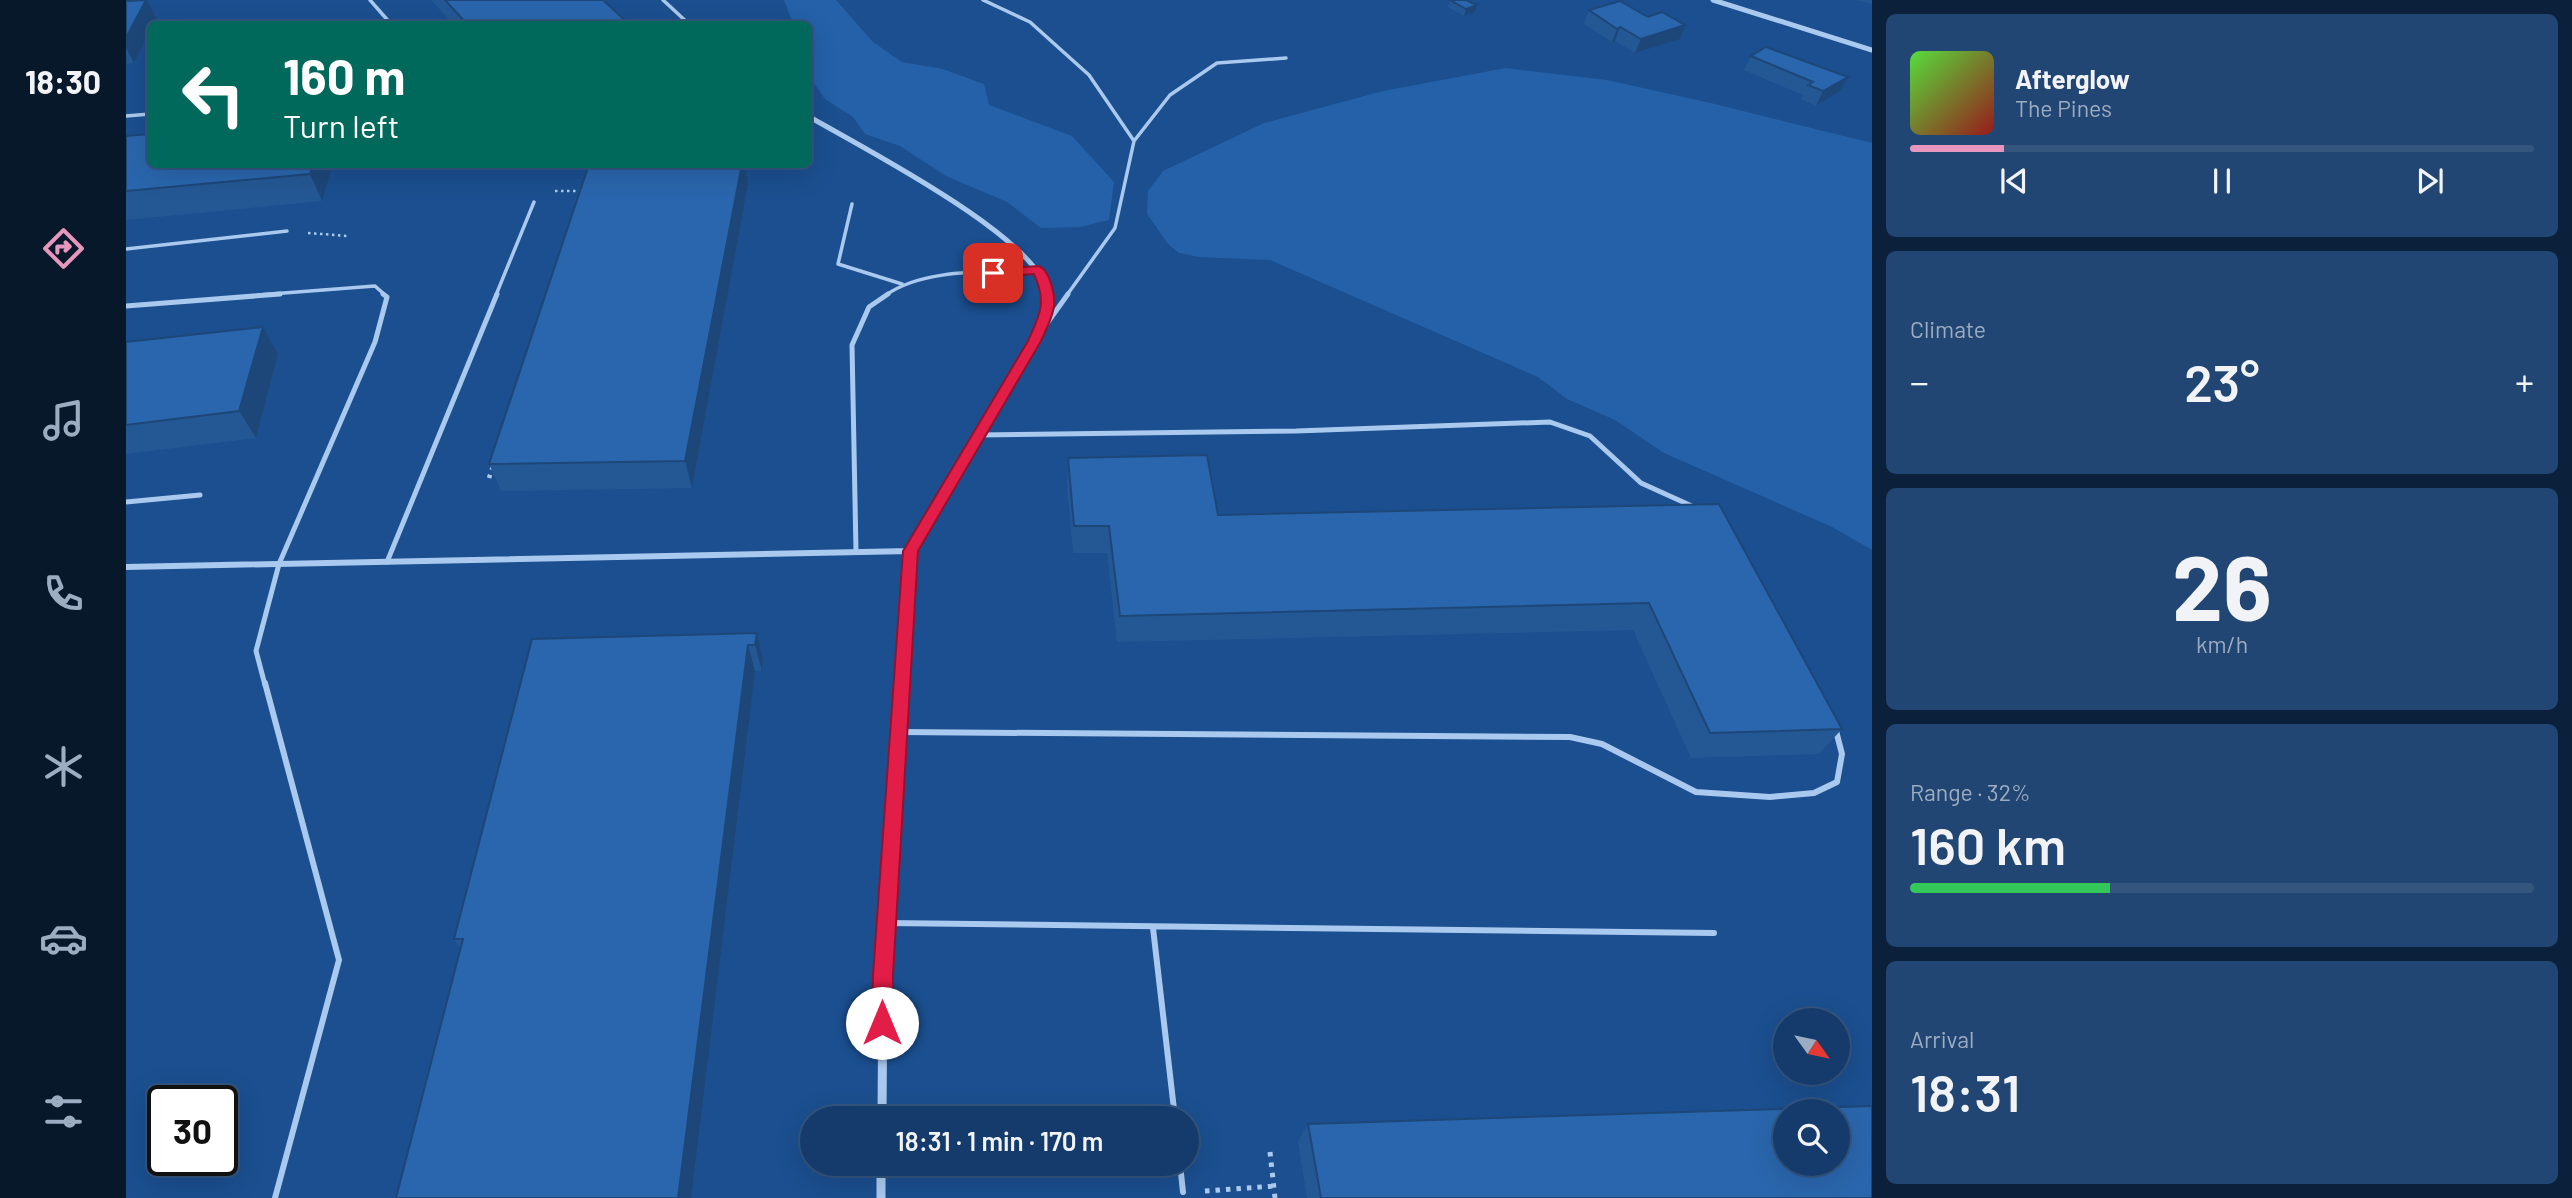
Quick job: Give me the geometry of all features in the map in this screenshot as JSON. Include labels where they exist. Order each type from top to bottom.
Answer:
[{"type":"street","points":[[1713,0],[1872,50]]},
{"type":"street","points":[[812,118],[972,215],[1026,256],[1047,284],[1049,303],[1034,341],[911,551],[883,975],[882,1106]]},
{"type":"street","points":[[126,567],[911,551]]},
{"type":"street","points":[[881,1176],[881,1198]]},
{"type":"lane","points":[[370,0],[388,21]]},
{"type":"lane","points":[[663,0],[686,21]]},
{"type":"lane","points":[[983,0],[1030,22],[1089,75],[1134,141]]},
{"type":"lane","points":[[1034,341],[1115,228],[1134,141],[1170,95],[1217,63],[1286,58]]},
{"type":"lane","points":[[126,116],[147,114]]},
{"type":"lane","points":[[387,562],[534,202]]},
{"type":"lane","points":[[852,204],[838,264],[902,284]]},
{"type":"lane","points":[[126,249],[286,232]]},
{"type":"lane","points":[[856,552],[852,345],[869,307],[902,284],[948,276],[1039,270]]},
{"type":"lane","points":[[126,306],[374,286],[387,297],[375,342],[279,564],[256,650],[339,960],[275,1198]]},
{"type":"lane","points":[[979,435],[1296,431],[1550,422],[1574,427],[1598,440],[1635,479],[1700,510]]},
{"type":"lane","points":[[126,502],[200,495]]},
{"type":"lane","points":[[898,732],[1570,737],[1602,744],[1696,792],[1770,797],[1814,793],[1837,782],[1843,762],[1840,736],[1833,724]]},
{"type":"lane","points":[[886,923],[1714,933]]},
{"type":"lane","points":[[1153,928],[1174,1106]]},
{"type":"lane","points":[[1181,1176],[1183,1192]]},
{"type":"path","points":[[534,202],[544,191],[583,190],[579,203]]},
{"type":"path","points":[[286,232],[348,236]]},
{"type":"path","points":[[488,478],[493,465]]},
{"type":"path","points":[[1270,1152],[1275,1198]]},
{"type":"path","points":[[1183,1192],[1274,1186]]},
{"type":"shaded area","points":[[784,0],[836,0],[873,42],[902,62],[943,69],[984,84],[989,105],[1072,136],[1114,182],[1109,220],[1080,227],[1041,228],[1007,202],[946,176],[900,146],[865,134],[853,117],[825,99],[812,80],[812,21],[792,21]]},
{"type":"shaded area","points":[[1506,68],[1607,80],[1872,143],[1872,550],[1832,527],[1664,453],[1615,420],[1567,399],[1538,377],[1270,260],[1199,257],[1179,253],[1168,244],[1147,214],[1148,191],[1163,171],[1264,123],[1383,91]]},
{"type":"building","points":[[146,0],[126,38],[126,1]]},
{"type":"building","points":[[445,0],[603,0],[626,21],[464,21]]},
{"type":"building","points":[[1450,0],[1466,0],[1477,5],[1466,9]]},
{"type":"building","points":[[1620,1],[1648,17],[1662,12],[1685,25],[1641,39],[1620,27],[1617,29],[1589,10]]},
{"type":"building","points":[[1766,47],[1848,77],[1823,91],[1808,85],[1813,82],[1751,56]]},
{"type":"building","points":[[147,134],[147,168],[312,168],[310,174],[126,191],[126,136]]},
{"type":"building","points":[[588,168],[741,168],[685,461],[489,464]]},
{"type":"building","points":[[263,327],[239,411],[126,425],[126,342]]},
{"type":"building","points":[[1207,455],[1218,515],[1719,504],[1842,729],[1710,733],[1649,603],[1120,616],[1109,526],[1074,526],[1068,458]]},
{"type":"building","points":[[757,633],[755,645],[748,645],[678,1198],[396,1198],[463,939],[454,939],[532,639]]},
{"type":"building","points":[[1872,1106],[1872,1198],[1321,1198],[1308,1124],[1773,1109],[1773,1176],[1850,1176],[1850,1107]]},
{"type":"route","points":[[882,1023],[911,551],[1034,341],[1047,312],[1049,293],[1039,270],[993,273]]}]
